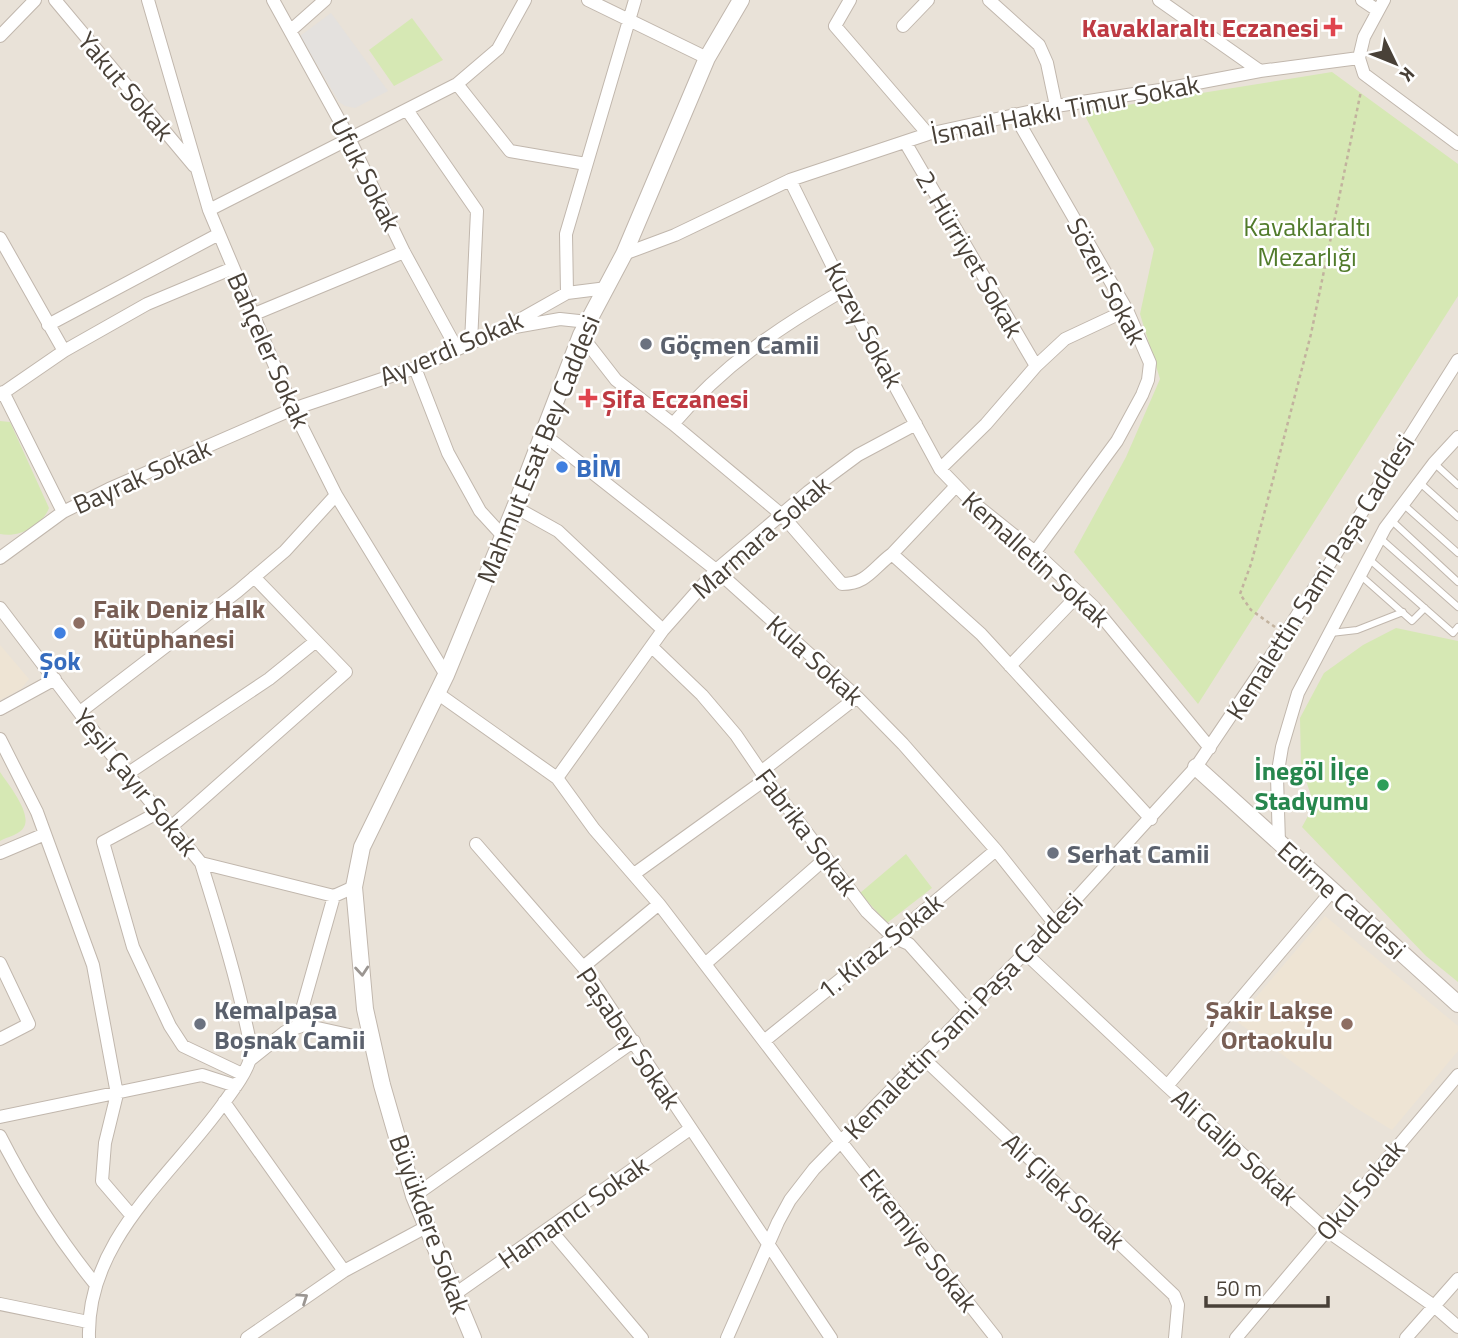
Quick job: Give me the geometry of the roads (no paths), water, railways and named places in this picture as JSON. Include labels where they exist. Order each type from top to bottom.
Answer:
[{"type":"street","points":[[0,36],[35,0]]},
{"type":"street","name":"Yakut Sokak","points":[[55,0],[198,171]]},
{"type":"street","name":"Bahçeler Sokak","points":[[148,0],[209,210],[293,410],[336,495],[446,675]]},
{"type":"street","name":"Ufuk Sokak","points":[[274,0],[349,138],[404,252],[457,349]]},
{"type":"street","points":[[290,31],[325,0]]},
{"type":"street","points":[[209,210],[457,84],[498,49],[525,0]]},
{"type":"street","points":[[589,0],[707,58]]},
{"type":"street","points":[[567,293],[566,234],[635,0]]},
{"type":"street","name":"Mahmut Esat Bey Caddesi","points":[[355,895],[362,847],[446,675],[584,328],[624,254],[707,58],[741,0]]},
{"type":"street","points":[[850,0],[835,26],[928,134]]},
{"type":"street","points":[[903,26],[928,0]]},
{"type":"street","points":[[989,0],[1039,46],[1047,63],[1056,106]]},
{"type":"street","points":[[1159,0],[1259,71]]},
{"type":"street","points":[[1362,0],[1381,5],[1363,37],[1359,58],[1364,74],[1458,144]]},
{"type":"street","name":"İsmail Hakkı Timur Sokak","points":[[624,254],[675,235],[790,180],[928,134],[1056,106],[1259,71],[1359,58]]},
{"type":"street","points":[[457,84],[510,151],[586,164]]},
{"type":"street","points":[[407,110],[477,211],[471,343]]},
{"type":"street","name":"Sözeri Sokak","points":[[1014,114],[1127,310],[1150,363],[1148,380],[1117,441],[1035,552]]},
{"type":"street","name":"2. Hürriyet Sokak","points":[[905,142],[1035,366]]},
{"type":"street","name":"Kuzey Sokak","points":[[790,180],[844,290],[940,469]]},
{"type":"street","points":[[48,325],[219,234]]},
{"type":"street","points":[[0,238],[64,351]]},
{"type":"street","points":[[252,315],[404,252]]},
{"type":"street","points":[[63,512],[2,393],[64,351],[147,304],[233,268]]},
{"type":"street","name":"Ayverdi Sokak","points":[[293,410],[415,368],[505,328],[567,293],[607,288]]},
{"type":"street","points":[[673,424],[698,394],[734,361],[770,334],[844,290]]},
{"type":"street","points":[[940,469],[986,424],[1035,366],[1065,339],[1127,310]]},
{"type":"street","points":[[505,328],[560,319],[584,328],[616,380],[782,515],[842,584],[854,584],[864,580],[956,486]]},
{"type":"street","name":"Kemalettin Sami Paşa Caddesi","points":[[727,1338],[768,1242],[790,1200],[814,1170],[1054,923],[1196,767],[1285,634],[1458,360]]},
{"type":"street","points":[[415,368],[448,453],[480,511],[502,535]]},
{"type":"street","name":"Bayrak Sokak","points":[[0,558],[63,512],[109,489],[293,410]]},
{"type":"street","name":"Marmara Sokak","points":[[556,778],[663,630],[716,570],[808,492],[858,455],[916,424]]},
{"type":"street","name":"Kula Sokak","points":[[542,433],[716,570],[857,697],[903,744],[996,850],[1054,923]]},
{"type":"street","points":[[1279,844],[1277,777],[1282,747],[1298,693],[1391,520],[1434,463],[1458,437]]},
{"type":"street","name":"Kemalletin Sokak","points":[[940,469],[970,500],[1035,552],[1094,607],[1210,748]]},
{"type":"street","points":[[80,712],[285,551],[336,495]]},
{"type":"street","points":[[515,507],[558,531],[663,630]]},
{"type":"street","points":[[892,554],[981,634],[1151,819]]},
{"type":"street","points":[[171,827],[346,672],[254,577]]},
{"type":"street","points":[[1010,667],[1080,593]]},
{"type":"street","name":"Yeşil Çayır Sokak","points":[[0,608],[127,774],[201,863],[334,895]]},
{"type":"street","points":[[127,774],[269,679],[316,641]]},
{"type":"street","name":"Fabrika Sokak","points":[[652,647],[702,695],[736,735],[867,912],[893,937],[909,944],[968,1010]]},
{"type":"street","points":[[0,709],[55,679]]},
{"type":"street","name":"Ekremiye Sokak","points":[[437,693],[556,778],[594,829],[659,904],[841,1142],[996,1338]]},
{"type":"street","points":[[634,874],[764,775],[857,697]]},
{"type":"street","points":[[0,739],[37,812],[93,965],[117,1094],[105,1143],[102,1181],[132,1216]]},
{"type":"street","name":"Edirne Caddesi","points":[[1196,767],[1458,1004]]},
{"type":"street","points":[[159,812],[103,842],[133,947],[170,1026],[183,1046],[242,1074]]},
{"type":"street","points":[[0,853],[45,834]]},
{"type":"street","name":"Paşabey Sokak","points":[[476,844],[583,967],[831,1338]]},
{"type":"street","name":"1. Kiraz Sokak","points":[[764,1041],[996,850]]},
{"type":"street","points":[[705,964],[826,858]]},
{"type":"street","points":[[201,863],[240,996],[248,1033],[250,1059]]},
{"type":"street","points":[[1167,1086],[1332,891]]},
{"type":"street","points":[[298,1027],[334,895],[355,895]]},
{"type":"street","name":"Büyükdere Sokak","points":[[355,895],[365,1009],[382,1085],[414,1196],[473,1338]]},
{"type":"street","points":[[583,967],[659,904]]},
{"type":"street","name":"Ali Galip Sokak","points":[[1024,952],[1326,1230],[1434,1306],[1458,1327]]},
{"type":"street","points":[[0,963],[29,1024],[0,1039]]},
{"type":"street","points":[[89,1338],[88,1322],[101,1267],[144,1199],[224,1102],[250,1059],[285,1032],[304,1025],[372,1040]]},
{"type":"street","points":[[414,1196],[634,1041]]},
{"type":"street","name":"Ali Çilek Sokak","points":[[922,1057],[1174,1295],[1178,1305],[1175,1338]]},
{"type":"street","points":[[0,1117],[202,1074],[236,1086]]},
{"type":"street","name":"Okul Sokak","points":[[1236,1338],[1458,1075]]},
{"type":"street","points":[[224,1102],[344,1271]]},
{"type":"street","name":"Hamamcı Sokak","points":[[455,1294],[690,1129]]},
{"type":"street","points":[[0,1136],[22,1179],[54,1231],[96,1285]]},
{"type":"street","points":[[247,1338],[344,1271],[428,1226]]},
{"type":"street","points":[[549,1228],[642,1338]]},
{"type":"street","points":[[1406,1338],[1458,1279]]},
{"type":"street","points":[[0,1304],[88,1322]]},
{"type":"lane","points":[[1434,463],[1458,485]]},
{"type":"lane","points":[[1419,482],[1458,517]]},
{"type":"lane","points":[[1403,504],[1458,553]]},
{"type":"lane","points":[[1391,520],[1458,582]]},
{"type":"lane","points":[[1380,538],[1458,607]]},
{"type":"lane","points":[[1369,559],[1453,633],[1458,627]]},
{"type":"lane","points":[[1360,575],[1412,621],[1424,608]]},
{"type":"lane","points":[[1330,634],[1357,630],[1403,612]]},
{"type":"place","name":"Kavaklaraltı Eczanesi","points":[[1333,27]]},
{"type":"place","name":"Göçmen Camii","points":[[646,344]]},
{"type":"place","name":"Şifa Eczanesi","points":[[588,398]]},
{"type":"place","name":"BİM","points":[[562,467]]},
{"type":"place","name":"Faik Deniz Halk Kütüphanesi","points":[[79,623]]},
{"type":"place","name":"Şok","points":[[60,633]]},
{"type":"place","name":"İnegöl İlçe Stadyumu","points":[[1383,785]]},
{"type":"place","name":"Serhat Camii","points":[[1053,853]]},
{"type":"place","name":"Kemalpaşa Boşnak Camii","points":[[200,1024]]},
{"type":"place","name":"Şakir Lakşe Ortaokulu","points":[[1347,1024]]},
{"type":"park label","name":"Kavaklaraltı Mezarlığı","points":[[1307,241]]}]
